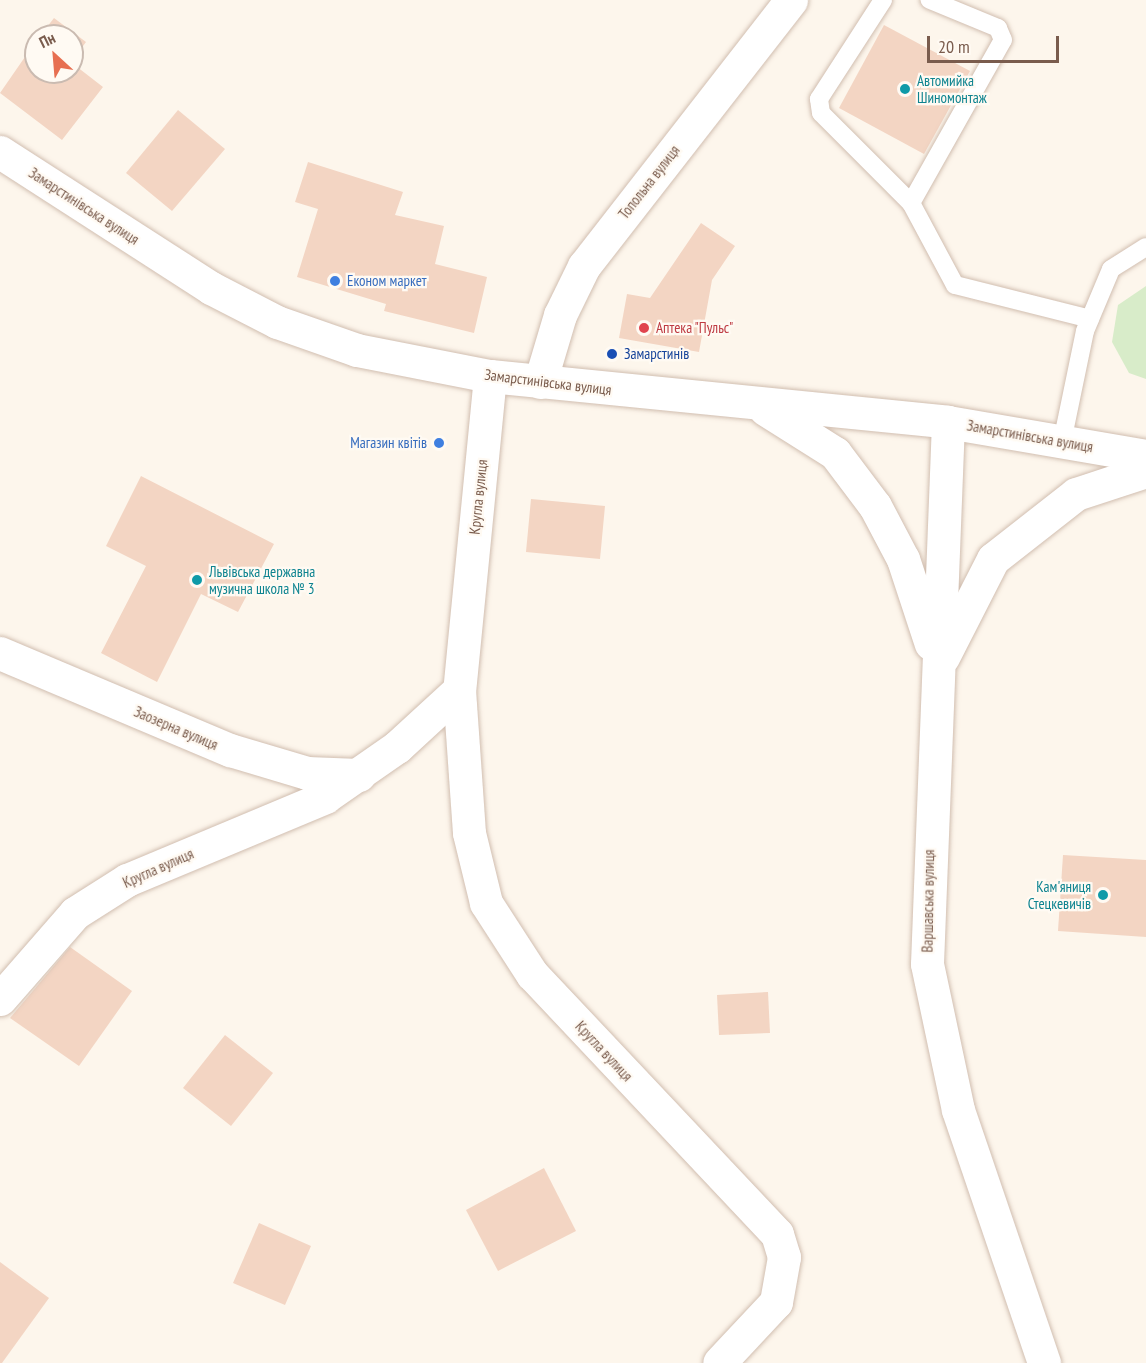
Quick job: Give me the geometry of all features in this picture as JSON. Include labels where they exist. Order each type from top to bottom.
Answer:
[{"type":"main road","name":"Топольна вулиця","points":[[540,382],[560,315],[584,266],[791,0]]},
{"type":"main road","name":"Замарстинівська вулиця","points":[[0,152],[211,288],[278,322],[357,350],[490,376],[758,405],[948,422],[1146,456]]},
{"type":"main road","name":"Кругла вулиця","points":[[490,376],[459,690],[469,833],[486,903],[532,974],[777,1234],[784,1257],[776,1302],[719,1363]]},
{"type":"main road","points":[[758,405],[835,453],[875,506],[903,559],[938,666]]},
{"type":"main road","name":"Варшавська вулиця","points":[[948,422],[927,964],[958,1110],[1044,1363]]},
{"type":"main road","points":[[938,666],[993,559],[1076,494],[1146,471]]},
{"type":"main road","name":"Заозерна вулиця","points":[[0,653],[230,750],[307,773],[359,775]]},
{"type":"main road","name":"Кругла вулиця","points":[[0,999],[69,919],[118,886],[288,816],[359,775],[459,690]]},
{"type":"lane","points":[[883,0],[819,99],[821,113],[911,203],[955,285],[1090,319]]},
{"type":"lane","points":[[911,203],[1003,40],[998,28],[930,0]]},
{"type":"lane","points":[[1062,442],[1090,319],[1111,269],[1146,247]]},
{"type":"green space","points":[[1146,286],[1146,379],[1129,373],[1112,342],[1118,305]]},
{"type":"building","points":[[54,18],[62,24],[49,24]]},
{"type":"building","name":"Автомийка Шиномонтаж","points":[[884,25],[970,71],[924,154],[839,108]]},
{"type":"building","points":[[24,58],[24,84],[84,84],[84,72],[103,87],[62,140],[0,93]]},
{"type":"building","points":[[178,110],[225,149],[172,211],[126,173]]},
{"type":"building","points":[[308,162],[403,192],[395,215],[444,226],[435,264],[487,277],[474,333],[384,311],[386,304],[297,277],[318,209],[295,202]]},
{"type":"building","points":[[701,223],[735,246],[712,280],[699,352],[619,338],[627,294],[650,298]]},
{"type":"building","name":"Львівська державна музична школа № 3","points":[[141,476],[274,544],[238,612],[201,594],[157,682],[101,653],[146,566],[106,546]]},
{"type":"building","points":[[531,499],[605,506],[600,559],[526,552]]},
{"type":"building","name":"Кам'яниця Стецкевичів","points":[[1063,855],[1146,860],[1146,937],[1058,931]]},
{"type":"building","points":[[70,947],[132,991],[79,1066],[10,1018]]},
{"type":"building","points":[[768,992],[770,1033],[719,1035],[717,995]]},
{"type":"building","points":[[225,1035],[273,1073],[231,1126],[183,1088]]},
{"type":"building","points":[[544,1168],[576,1231],[498,1271],[466,1210]]},
{"type":"building","points":[[259,1223],[311,1246],[285,1305],[233,1283]]},
{"type":"building","points":[[0,1262],[49,1298],[2,1363],[0,1363]]},
{"type":"place","name":"Автомийка Шиномонтаж","points":[[905,89]]},
{"type":"place","name":"Економ маркет","points":[[335,281]]},
{"type":"place","name":"Аптека \"Пульс\"","points":[[644,328]]},
{"type":"place","name":"Замарстинів","points":[[612,354]]},
{"type":"place","name":"Магазин квітів","points":[[439,443]]},
{"type":"place","name":"Львівська державна музична школа № 3","points":[[197,580]]},
{"type":"place","name":"Кам'яниця Стецкевичів","points":[[1103,895]]}]
